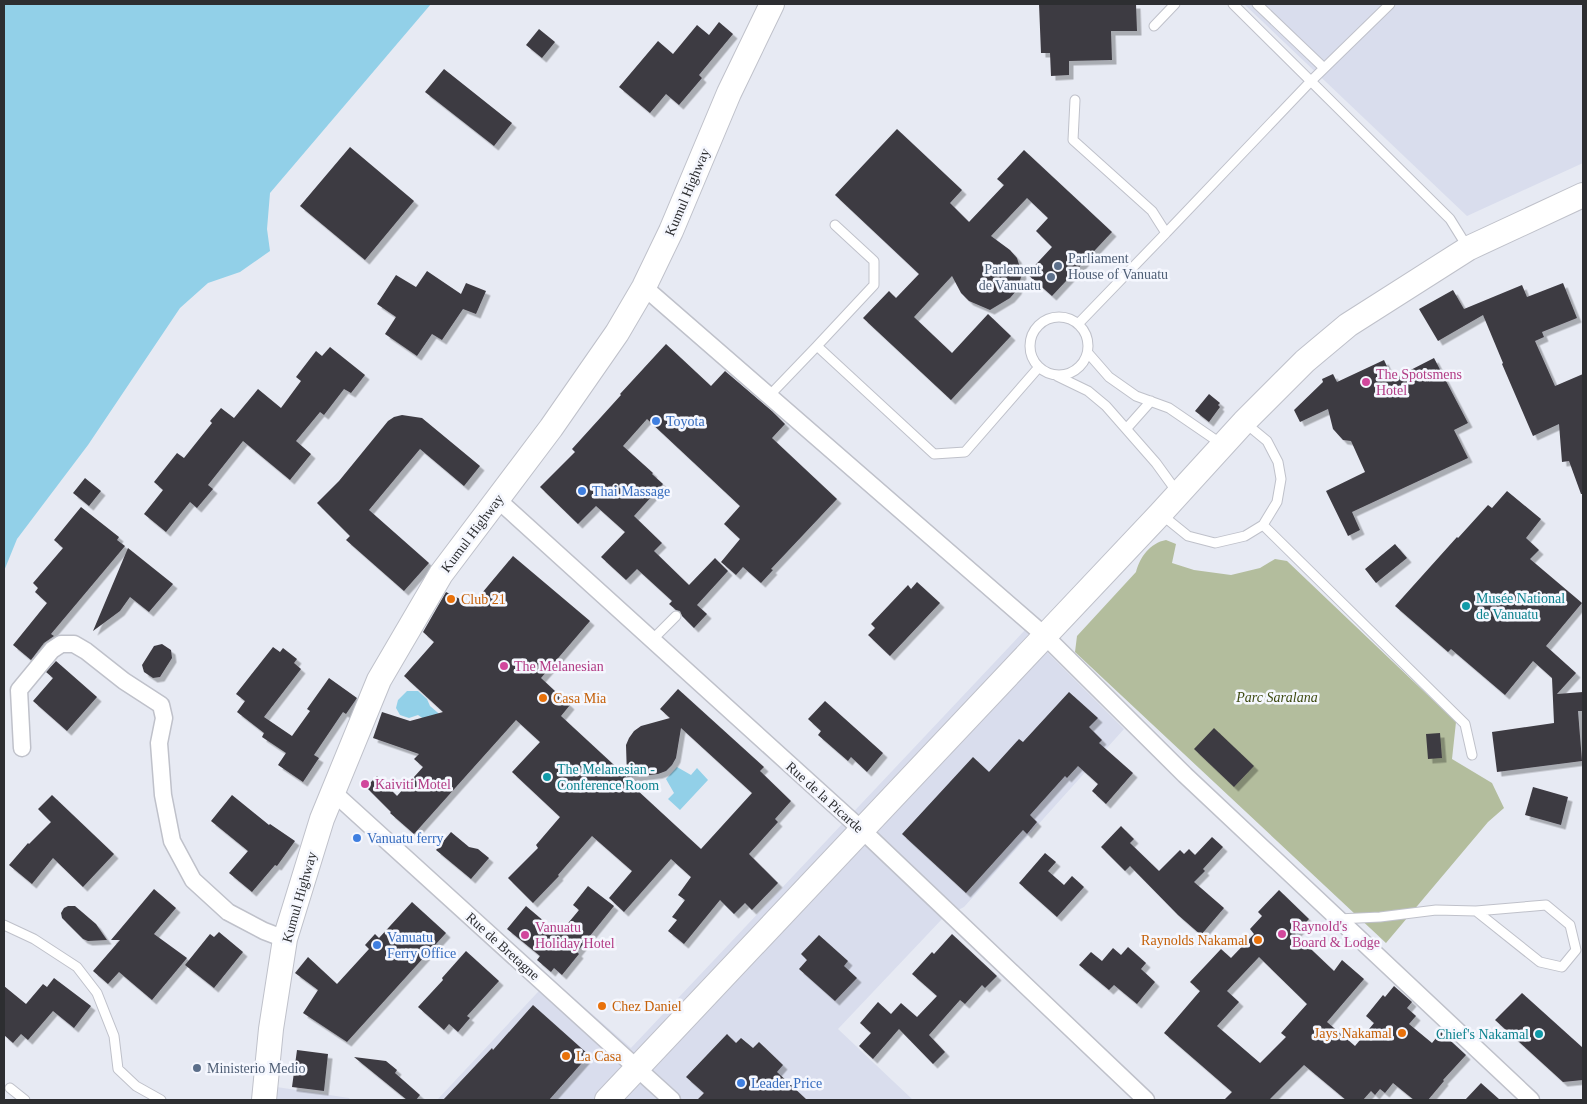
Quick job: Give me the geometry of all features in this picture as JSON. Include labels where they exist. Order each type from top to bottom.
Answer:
[{"type":"street","name":"Kumul Highway","points":[[264,1100],[271,1029],[285,939],[322,819],[379,680],[441,574],[551,428],[606,349],[644,287],[671,231],[729,93],[772,4]]},
{"type":"street","points":[[608,1100],[1160,514],[1244,422],[1305,361],[1348,325],[1469,248],[1583,195]]},
{"type":"street","points":[[644,287],[1044,635],[1185,776],[1531,1100]]},
{"type":"street","name":"Rue de la Picarde","points":[[497,499],[862,830],[1146,1100]]},
{"type":"street","points":[[22,748],[19,690],[52,650],[61,644],[74,644],[86,651],[161,705],[164,718],[159,743],[163,795],[172,841],[193,880],[228,912],[264,931],[285,939]]},
{"type":"street","name":"Rue de Bretagne","points":[[333,792],[672,1100]]},
{"type":"lane","points":[[1154,26],[1174,4]]},
{"type":"lane","points":[[1233,4],[1450,220],[1469,248]]},
{"type":"lane","points":[[1257,4],[1324,68]]},
{"type":"lane","points":[[1078,324],[1384,6]]},
{"type":"lane","points":[[1075,100],[1073,140],[1152,211],[1166,233]]},
{"type":"lane","points":[[769,396],[874,285],[874,260],[835,225]]},
{"type":"lane","points":[[1057,376],[1072,373],[1083,364],[1088,353],[1087,336],[1078,324],[1066,317],[1052,317],[1041,323],[1034,331],[1030,339],[1030,350],[1035,363],[1047,373],[1088,391],[1106,406],[1156,463],[1178,494]]},
{"type":"lane","points":[[817,346],[934,454],[965,452],[1038,367]]},
{"type":"lane","points":[[1088,353],[1109,377],[1136,396],[1169,408],[1223,445]]},
{"type":"lane","points":[[1127,428],[1151,401]]},
{"type":"lane","points":[[1160,514],[1188,536],[1215,543],[1245,536],[1263,525],[1277,502],[1281,479],[1278,462],[1267,442],[1244,422]]},
{"type":"lane","points":[[1263,525],[1465,724],[1472,755]]},
{"type":"lane","points":[[652,640],[676,616]]},
{"type":"lane","points":[[1338,919],[1380,917],[1436,910],[1476,911],[1546,905],[1570,925],[1576,950],[1562,967],[1540,962],[1476,911]]},
{"type":"lane","points":[[4,924],[34,939],[77,968],[97,993],[114,1036],[118,1069],[136,1086],[161,1100]]},
{"type":"lane","points":[[10,1088],[25,1100]]},
{"type":"shaded area","points":[[1244,4],[1583,4],[1583,163],[1467,216]]},
{"type":"shaded area","points":[[1025,630],[1124,729],[964,907],[943,918],[838,1029],[913,1100],[437,1100],[551,978],[631,1048]]},
{"type":"shaded area","points":[[257,1084],[349,1098],[351,1100],[255,1100]]},
{"type":"green space","name":"Parc Saralana","points":[[1166,540],[1176,544],[1172,563],[1194,570],[1231,575],[1260,568],[1275,559],[1287,561],[1456,722],[1452,759],[1492,783],[1504,808],[1488,822],[1386,943],[1075,652],[1077,636],[1136,572],[1146,552],[1155,544]]},
{"type":"water","points":[[4,4],[431,4],[270,193],[267,229],[270,251],[240,272],[208,283],[180,308],[88,445],[17,539],[4,571]]},
{"type":"water","points":[[407,691],[418,691],[427,699],[430,706],[444,718],[428,722],[418,715],[409,718],[400,715],[396,708],[398,700]]},
{"type":"water","points":[[677,767],[691,775],[697,768],[708,780],[680,810],[668,799],[674,793],[666,779]]},
{"type":"building","points":[[1039,4],[1136,4],[1137,31],[1111,31],[1112,60],[1069,61],[1069,75],[1051,76],[1050,53],[1041,53]]},
{"type":"building","points":[[719,22],[733,34],[699,75],[702,78],[679,105],[666,94],[650,113],[619,87],[658,41],[673,54],[697,25],[709,35]]},
{"type":"building","points":[[539,29],[555,42],[542,58],[526,45]]},
{"type":"building","points":[[444,69],[512,123],[494,146],[425,92]]},
{"type":"building","name":"Parliament House of Vanuatu","points":[[897,129],[962,190],[950,203],[969,222],[1004,185],[997,179],[1024,150],[1112,232],[1052,296],[1027,274],[1052,247],[1036,231],[1048,218],[1027,198],[991,236],[1010,250],[1017,258],[1022,274],[1017,290],[1010,298],[990,310],[969,301],[961,293],[952,276],[914,317],[952,353],[988,314],[1011,336],[951,400],[863,318],[889,291],[896,298],[919,274],[835,195]]},
{"type":"building","points":[[350,147],[414,201],[365,260],[300,206]]},
{"type":"building","points":[[427,271],[461,294],[466,283],[486,291],[476,314],[463,309],[442,340],[432,334],[417,356],[385,334],[396,317],[377,304],[396,275],[416,287]]},
{"type":"building","points":[[1563,283],[1577,318],[1542,332],[1544,337],[1535,341],[1555,386],[1583,374],[1583,494],[1581,494],[1569,461],[1562,462],[1559,424],[1533,436],[1483,315],[1438,341],[1419,309],[1453,290],[1464,309],[1522,285],[1527,297]]},
{"type":"building","points":[[666,344],[711,386],[725,371],[772,411],[785,424],[772,438],[837,499],[771,569],[773,570],[761,583],[743,567],[736,575],[721,562],[740,539],[724,524],[740,506],[647,419],[623,446],[663,484],[634,516],[662,543],[654,551],[689,585],[715,558],[728,571],[697,605],[707,614],[694,628],[682,616],[680,611],[669,604],[672,601],[637,569],[626,580],[601,557],[625,532],[596,506],[578,524],[540,487],[575,452],[572,449]]},
{"type":"building","points":[[330,347],[365,375],[351,393],[344,389],[324,415],[320,412],[296,441],[311,454],[290,480],[243,441],[208,485],[213,489],[197,508],[190,502],[166,532],[144,514],[163,490],[154,482],[177,453],[184,458],[212,423],[210,421],[221,408],[234,418],[258,389],[281,408],[301,381],[296,377],[316,351],[322,356]]},
{"type":"building","points":[[1434,358],[1468,423],[1454,430],[1468,458],[1352,512],[1360,530],[1348,536],[1326,491],[1365,472],[1351,441],[1343,440],[1333,429],[1328,409],[1300,422],[1294,410],[1323,382],[1322,379],[1333,374],[1337,382],[1384,360],[1393,379]]},
{"type":"building","points":[[1209,394],[1220,403],[1218,405],[1220,407],[1209,422],[1195,411]]},
{"type":"building","points":[[402,415],[422,418],[480,466],[464,486],[420,449],[369,510],[429,563],[404,591],[346,540],[350,536],[317,503],[339,481],[388,421]]},
{"type":"building","points":[[85,478],[101,491],[89,506],[73,493]]},
{"type":"building","points":[[1507,491],[1541,519],[1526,538],[1539,550],[1530,559],[1582,603],[1546,646],[1576,673],[1557,694],[1583,692],[1583,711],[1578,711],[1582,761],[1497,772],[1492,732],[1554,723],[1552,678],[1533,661],[1505,695],[1451,649],[1448,652],[1395,606],[1488,505],[1492,508]]},
{"type":"building","points":[[81,507],[119,537],[117,540],[125,546],[51,634],[54,636],[44,643],[31,660],[13,645],[47,603],[35,592],[38,588],[33,583],[63,548],[54,540]]},
{"type":"building","points":[[1395,544],[1407,558],[1376,583],[1365,569]]},
{"type":"building","points":[[128,548],[173,584],[149,612],[130,597],[120,611],[93,631]]},
{"type":"building","points":[[513,556],[590,621],[541,678],[570,705],[561,716],[627,777],[626,745],[629,738],[641,726],[670,718],[660,709],[678,689],[764,767],[760,771],[791,801],[775,819],[778,822],[749,854],[778,883],[752,910],[745,903],[734,914],[720,900],[684,944],[668,931],[677,920],[672,917],[685,900],[678,895],[691,877],[671,859],[624,912],[609,898],[632,871],[592,836],[559,876],[533,903],[508,878],[538,848],[536,845],[560,817],[512,772],[540,742],[516,720],[414,834],[390,813],[366,787],[377,776],[397,796],[423,767],[414,759],[419,754],[373,738],[382,712],[410,721],[443,712],[404,676],[434,642],[423,632],[446,592],[472,605]],"holes":[[[681,728],[752,793],[701,849],[624,778],[658,774],[666,771],[676,758]]]},
{"type":"building","points":[[917,582],[940,603],[890,656],[868,635],[875,628],[871,624],[908,585],[911,589]]},
{"type":"building","points":[[162,644],[171,650],[172,658],[160,677],[153,678],[144,672],[142,665],[154,646]]},
{"type":"building","points":[[273,647],[280,652],[283,648],[297,659],[294,663],[301,669],[264,717],[292,736],[310,711],[307,709],[329,678],[357,698],[346,714],[343,712],[314,755],[319,758],[303,782],[278,765],[286,753],[262,737],[264,733],[237,712],[245,701],[236,694]]},
{"type":"building","points":[[56,661],[97,697],[67,731],[33,701],[53,678],[46,672]]},
{"type":"building","points":[[1069,692],[1098,718],[1089,727],[1102,740],[1099,743],[1133,773],[1106,804],[1092,791],[1098,784],[1078,766],[1067,778],[1065,776],[1030,815],[1037,822],[1027,834],[1023,830],[966,893],[902,834],[973,757],[989,772],[1019,739],[1023,742]]},
{"type":"building","points":[[825,701],[883,753],[867,772],[851,757],[848,761],[818,735],[821,731],[808,719]]},
{"type":"building","points":[[1214,728],[1254,766],[1234,787],[1194,749]]},
{"type":"building","points":[[1440,733],[1442,758],[1428,759],[1426,734]]},
{"type":"building","points":[[1533,787],[1568,797],[1561,825],[1525,815]]},
{"type":"building","points":[[52,795],[114,854],[83,887],[53,858],[32,884],[9,865],[28,843],[51,822],[38,809]]},
{"type":"building","points":[[232,795],[269,825],[295,841],[277,866],[275,865],[252,892],[229,873],[248,851],[211,821]]},
{"type":"building","points":[[1121,826],[1134,839],[1130,843],[1159,871],[1180,850],[1184,854],[1189,849],[1195,855],[1212,837],[1223,847],[1194,882],[1224,908],[1201,935],[1178,915],[1130,866],[1125,871],[1101,847]]},
{"type":"building","points":[[451,832],[469,847],[478,849],[489,858],[471,879],[436,850]]},
{"type":"building","points":[[1045,853],[1056,862],[1048,871],[1064,885],[1072,876],[1084,887],[1057,917],[1019,883]]},
{"type":"building","points":[[588,886],[614,906],[577,952],[579,954],[562,975],[554,968],[551,972],[537,960],[540,956],[507,929],[526,906],[559,934],[579,910],[573,905]]},
{"type":"building","points":[[154,889],[176,908],[154,934],[187,958],[152,1000],[119,972],[108,984],[93,971],[120,940],[111,940]]},
{"type":"building","points":[[1279,890],[1309,919],[1295,934],[1334,971],[1342,960],[1364,979],[1327,1022],[1355,1046],[1374,1023],[1366,1016],[1383,995],[1385,997],[1394,986],[1412,1002],[1407,1008],[1416,1016],[1409,1024],[1432,1043],[1441,1032],[1466,1055],[1428,1100],[1414,1100],[1393,1083],[1385,1093],[1380,1089],[1375,1095],[1371,1091],[1363,1100],[1346,1100],[1304,1065],[1269,1100],[1224,1100],[1232,1092],[1164,1033],[1200,991],[1190,982],[1221,949],[1231,958],[1254,934],[1250,929],[1262,916],[1258,912]],"holes":[[[1259,957],[1307,1004],[1281,1033],[1286,1037],[1260,1063],[1217,1026],[1239,1002],[1227,991]]]},
{"type":"building","points":[[412,902],[446,933],[347,1042],[303,1013],[318,990],[295,973],[308,957],[337,984],[369,949],[365,945],[375,934],[379,938]]},
{"type":"building","points":[[68,906],[75,906],[96,924],[107,940],[88,941],[83,939],[62,918],[61,913]]},
{"type":"building","points":[[219,932],[243,952],[214,988],[185,965],[210,934],[214,937]]},
{"type":"building","points":[[952,934],[997,976],[985,988],[982,985],[965,1004],[960,1000],[929,1035],[945,1052],[933,1064],[899,1029],[873,1059],[859,1046],[871,1033],[860,1023],[878,1002],[891,1014],[901,1003],[917,1017],[937,996],[912,974]]},
{"type":"building","points":[[819,935],[848,961],[844,966],[857,978],[835,1001],[799,969],[807,960],[801,954]]},
{"type":"building","points":[[1128,947],[1146,963],[1141,969],[1155,982],[1137,1004],[1114,985],[1109,990],[1079,965],[1091,952],[1102,961],[1113,948],[1121,955]]},
{"type":"building","points":[[466,951],[499,981],[467,1016],[470,1018],[458,1032],[449,1024],[444,1030],[418,1007]]},
{"type":"building","points":[[54,978],[91,1006],[74,1028],[53,1011],[28,1040],[21,1034],[13,1043],[4,1035],[4,986],[26,1004],[43,984],[47,987]]},
{"type":"building","name":"Chief's Nakamal","points":[[1522,993],[1583,1048],[1583,1080],[1563,1082],[1495,1020]]},
{"type":"building","points":[[533,1005],[589,1055],[549,1100],[443,1100],[492,1048],[493,1050]]},
{"type":"building","points":[[727,1034],[736,1043],[741,1038],[753,1048],[759,1042],[783,1065],[777,1072],[807,1100],[697,1100],[704,1093],[686,1077]]},
{"type":"building","points":[[297,1050],[328,1054],[324,1091],[292,1087]]},
{"type":"building","points":[[354,1057],[386,1061],[397,1070],[395,1073],[420,1095],[416,1100],[407,1100]]},
{"type":"building","points":[[1481,1083],[1500,1100],[1465,1100]]},
{"type":"place","name":"Parliament House of Vanuatu","points":[[1058,266]]},
{"type":"place","name":"Parlement de Vanuatu","points":[[1051,277]]},
{"type":"place","name":"The Spotsmens Hotel","points":[[1366,382]]},
{"type":"place","name":"Toyota","points":[[656,421]]},
{"type":"place","name":"Thai Massage","points":[[582,491]]},
{"type":"place","name":"Club 21","points":[[451,599]]},
{"type":"place","name":"Musée National de Vanuatu","points":[[1466,606]]},
{"type":"place","name":"The Melanesian","points":[[504,666]]},
{"type":"place","name":"Casa Mia","points":[[543,698]]},
{"type":"place","name":"The Melanesian - Conference Room","points":[[547,777]]},
{"type":"place","name":"Kaiviti Motel","points":[[365,784]]},
{"type":"place","name":"Vanuatu ferry","points":[[357,838]]},
{"type":"place","name":"Raynold's Board & Lodge","points":[[1282,934]]},
{"type":"place","name":"Vanuatu Holiday Hotel","points":[[525,935]]},
{"type":"place","name":"Raynolds Nakamal","points":[[1258,940]]},
{"type":"place","name":"Vanuatu Ferry Office","points":[[377,945]]},
{"type":"place","name":"Chez Daniel","points":[[602,1006]]},
{"type":"place","name":"Jays Nakamal","points":[[1402,1033]]},
{"type":"place","name":"Chief's Nakamal","points":[[1539,1034]]},
{"type":"place","name":"La Casa","points":[[566,1056]]},
{"type":"place","name":"Ministerio Medio","points":[[197,1068]]},
{"type":"place","name":"Leader Price","points":[[741,1083]]}]
